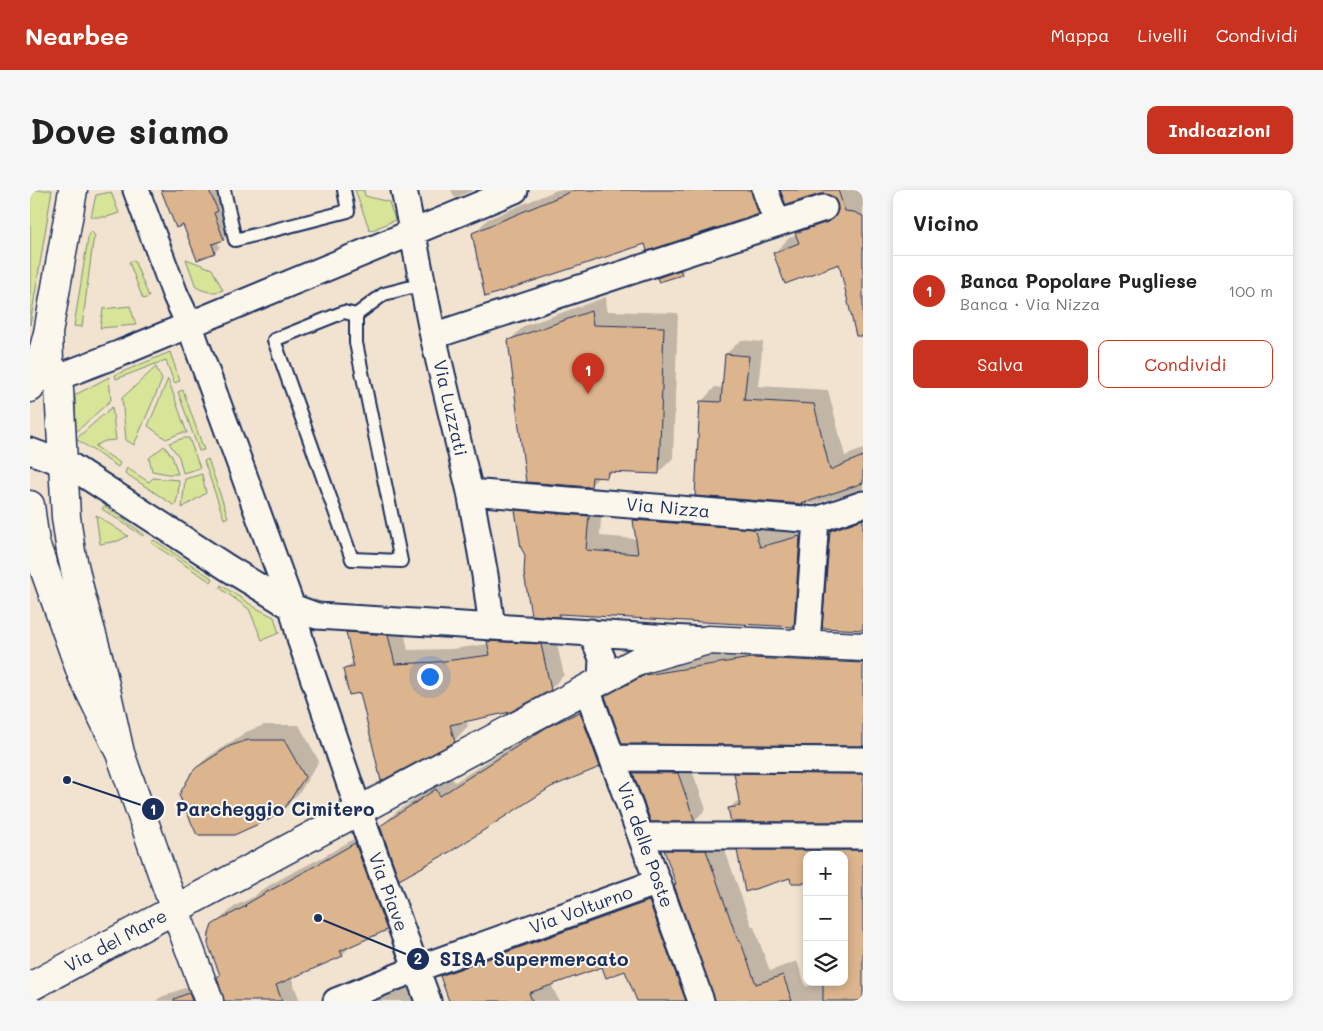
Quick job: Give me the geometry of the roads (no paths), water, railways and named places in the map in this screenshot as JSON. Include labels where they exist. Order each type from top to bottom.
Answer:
[{"type":"main road","points":[[73,190],[48,333],[41,360],[40,380],[59,389],[66,517],[71,552],[101,667],[120,753]]},
{"type":"main road","points":[[30,506],[35,543],[82,675],[120,753],[209,1001]]},
{"type":"main road","name":"Via del Mare","points":[[30,987],[640,660],[708,640],[863,647]]},
{"type":"street","name":"Via Piave","points":[[136,190],[175,294],[190,324],[292,607],[359,811],[428,1001]]},
{"type":"street","name":"Via Luzzati","points":[[404,190],[433,336],[470,492],[492,627]]},
{"type":"street","points":[[40,380],[121,353],[515,190]]},
{"type":"street","points":[[765,190],[777,223]]},
{"type":"street","points":[[433,336],[824,208]]},
{"type":"street","points":[[30,451],[71,466],[292,607],[317,616],[708,640]]},
{"type":"street","name":"Via Nizza","points":[[470,492],[816,520],[863,504]]},
{"type":"street","points":[[807,643],[816,520]]},
{"type":"street","points":[[591,632],[602,658],[594,686]]},
{"type":"street","name":"Via delle Poste","points":[[594,686],[613,758],[702,1001]]},
{"type":"street","points":[[613,758],[863,760]]},
{"type":"street","points":[[642,836],[863,836]]},
{"type":"street","name":"Via Volturno","points":[[336,1001],[416,968],[658,882]]},
{"type":"lane","points":[[224,190],[235,240],[348,211],[344,190]]},
{"type":"lane","points":[[356,315],[384,294],[423,284]]},
{"type":"lane","points":[[344,312],[356,315],[356,343],[401,561],[352,559],[274,340],[344,312]]},
{"type":"place","name":"Banca Popolare Pugliese","points":[[588,394]]},
{"type":"place","name":"Parcheggio Cimitero","points":[[67,780]]},
{"type":"place","name":"SISA Supermercato","points":[[318,918]]}]
